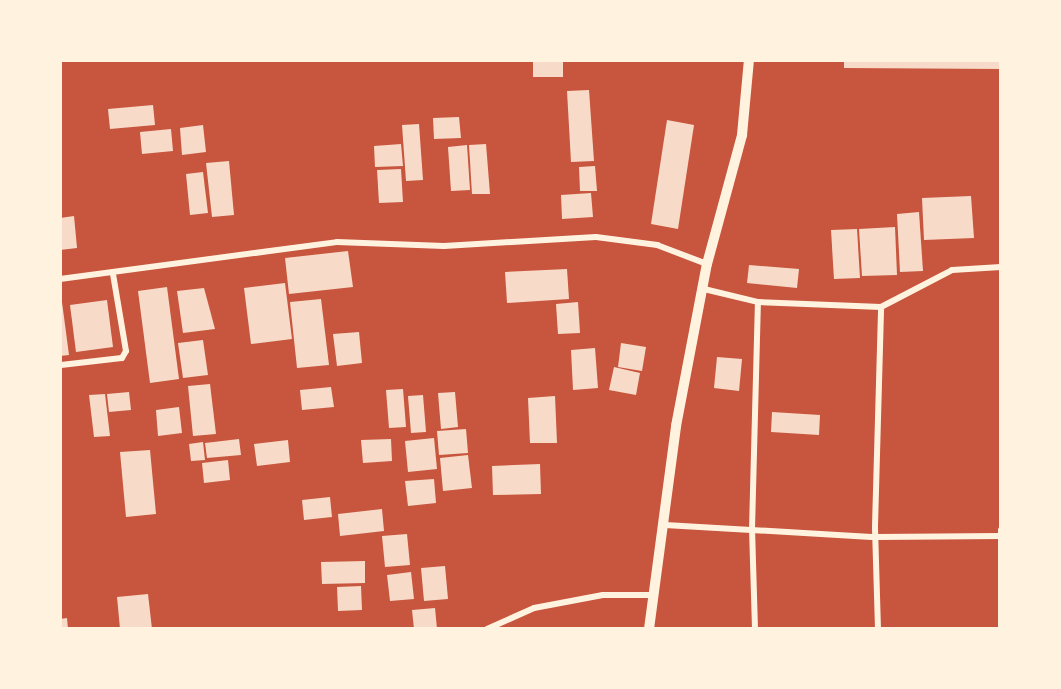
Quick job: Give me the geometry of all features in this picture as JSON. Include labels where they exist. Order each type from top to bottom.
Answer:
[{"type":"street","points":[[649,629],[665,525],[676,426],[707,264],[742,135],[749,60]]},
{"type":"street","points":[[60,279],[113,274],[285,246],[337,242],[444,246],[596,237],[657,245],[707,264]]},
{"type":"street","points":[[704,288],[758,302],[881,307],[952,270],[1001,267]]},
{"type":"street","points":[[61,365],[122,358],[126,351],[113,274]]},
{"type":"street","points":[[756,629],[752,529],[758,302]]},
{"type":"street","points":[[878,629],[876,537],[881,307]]},
{"type":"street","points":[[665,525],[876,537],[1001,534],[1001,629]]},
{"type":"street","points":[[487,629],[534,608],[603,595],[654,595]]},
{"type":"building","points":[[533,60],[563,60],[563,77],[533,77]]},
{"type":"building","points":[[844,60],[1001,60],[1001,69],[844,68]]},
{"type":"building","points":[[589,90],[594,161],[571,162],[567,91]]},
{"type":"building","points":[[153,105],[155,125],[110,129],[108,109]]},
{"type":"building","points":[[459,117],[461,138],[434,139],[433,118]]},
{"type":"building","points":[[667,120],[694,125],[678,229],[651,224]]},
{"type":"building","points":[[419,124],[423,180],[406,181],[402,125]]},
{"type":"building","points":[[203,125],[206,152],[182,155],[180,128]]},
{"type":"building","points":[[171,129],[173,151],[142,154],[140,132]]},
{"type":"building","points":[[401,144],[403,166],[375,167],[374,146]]},
{"type":"building","points":[[486,144],[490,194],[472,194],[469,145]]},
{"type":"building","points":[[467,145],[470,190],[451,191],[448,147]]},
{"type":"building","points":[[229,161],[234,215],[212,217],[206,163]]},
{"type":"building","points":[[595,166],[597,191],[580,191],[579,167]]},
{"type":"building","points":[[401,169],[403,202],[379,203],[377,170]]},
{"type":"building","points":[[203,172],[208,213],[190,215],[186,174]]},
{"type":"building","points":[[591,193],[593,217],[562,219],[561,195]]},
{"type":"building","points":[[971,196],[974,238],[924,240],[922,198]]},
{"type":"building","points":[[919,212],[923,271],[900,272],[897,214]]},
{"type":"building","points":[[74,216],[77,248],[60,250],[60,218]]},
{"type":"building","points":[[895,227],[897,275],[862,276],[859,229]]},
{"type":"building","points":[[857,229],[860,278],[834,279],[831,230]]},
{"type":"building","points":[[348,251],[353,287],[289,294],[285,258]]},
{"type":"building","points":[[749,265],[799,269],[797,288],[747,283]]},
{"type":"building","points":[[567,269],[569,299],[507,303],[505,272]]},
{"type":"building","points":[[285,283],[292,339],[251,344],[244,288]]},
{"type":"building","points":[[167,287],[179,379],[150,383],[138,291]]},
{"type":"building","points":[[204,288],[215,329],[183,333],[177,291]]},
{"type":"building","points":[[321,299],[329,365],[297,368],[290,302]]},
{"type":"building","points":[[107,300],[113,347],[76,352],[70,305]]},
{"type":"building","points":[[62,302],[69,355],[60,356],[60,303]]},
{"type":"building","points":[[578,302],[580,333],[558,334],[556,304]]},
{"type":"building","points":[[359,332],[362,363],[337,366],[333,334]]},
{"type":"building","points":[[203,340],[208,375],[183,378],[178,343]]},
{"type":"building","points":[[621,343],[646,347],[642,371],[618,367]]},
{"type":"building","points":[[595,348],[598,388],[573,390],[571,350]]},
{"type":"building","points":[[717,357],[742,359],[739,391],[714,388]]},
{"type":"building","points":[[614,367],[640,373],[636,395],[609,390]]},
{"type":"building","points":[[210,384],[216,434],[193,436],[188,386]]},
{"type":"building","points":[[331,387],[334,407],[302,410],[300,390]]},
{"type":"building","points":[[403,389],[406,427],[389,428],[386,390]]},
{"type":"building","points":[[129,392],[131,410],[109,412],[107,394]]},
{"type":"building","points":[[455,392],[458,427],[441,429],[438,393]]},
{"type":"building","points":[[105,394],[110,436],[94,437],[89,395]]},
{"type":"building","points":[[423,395],[426,432],[411,433],[408,396]]},
{"type":"building","points":[[555,396],[557,443],[530,443],[528,398]]},
{"type":"building","points":[[179,407],[182,433],[158,436],[156,410]]},
{"type":"building","points":[[772,412],[820,415],[819,435],[771,432]]},
{"type":"building","points":[[466,429],[468,453],[439,455],[437,431]]},
{"type":"building","points":[[434,438],[437,469],[408,472],[405,441]]},
{"type":"building","points":[[239,439],[241,455],[207,458],[205,443]]},
{"type":"building","points":[[391,439],[392,461],[363,463],[361,440]]},
{"type":"building","points":[[288,440],[290,462],[257,466],[254,444]]},
{"type":"building","points":[[203,442],[205,460],[191,461],[189,444]]},
{"type":"building","points":[[150,450],[156,514],[126,517],[120,452]]},
{"type":"building","points":[[468,455],[472,488],[443,491],[440,458]]},
{"type":"building","points":[[228,460],[230,480],[204,483],[202,463]]},
{"type":"building","points":[[540,464],[541,494],[493,495],[492,466]]},
{"type":"building","points":[[434,479],[436,503],[408,506],[405,481]]},
{"type":"building","points":[[330,497],[332,517],[304,520],[302,500]]},
{"type":"building","points":[[382,509],[384,531],[340,536],[338,514]]},
{"type":"building","points":[[407,534],[410,565],[385,567],[382,536]]},
{"type":"building","points":[[365,561],[365,583],[322,584],[321,562]]},
{"type":"building","points":[[445,566],[448,599],[424,601],[421,568]]},
{"type":"building","points":[[411,572],[414,599],[390,601],[387,575]]},
{"type":"building","points":[[361,586],[362,610],[338,611],[337,587]]},
{"type":"building","points":[[148,594],[152,629],[120,629],[117,597]]},
{"type":"building","points":[[435,608],[437,629],[414,629],[412,610]]},
{"type":"building","points":[[67,618],[68,629],[60,629],[60,619]]}]
